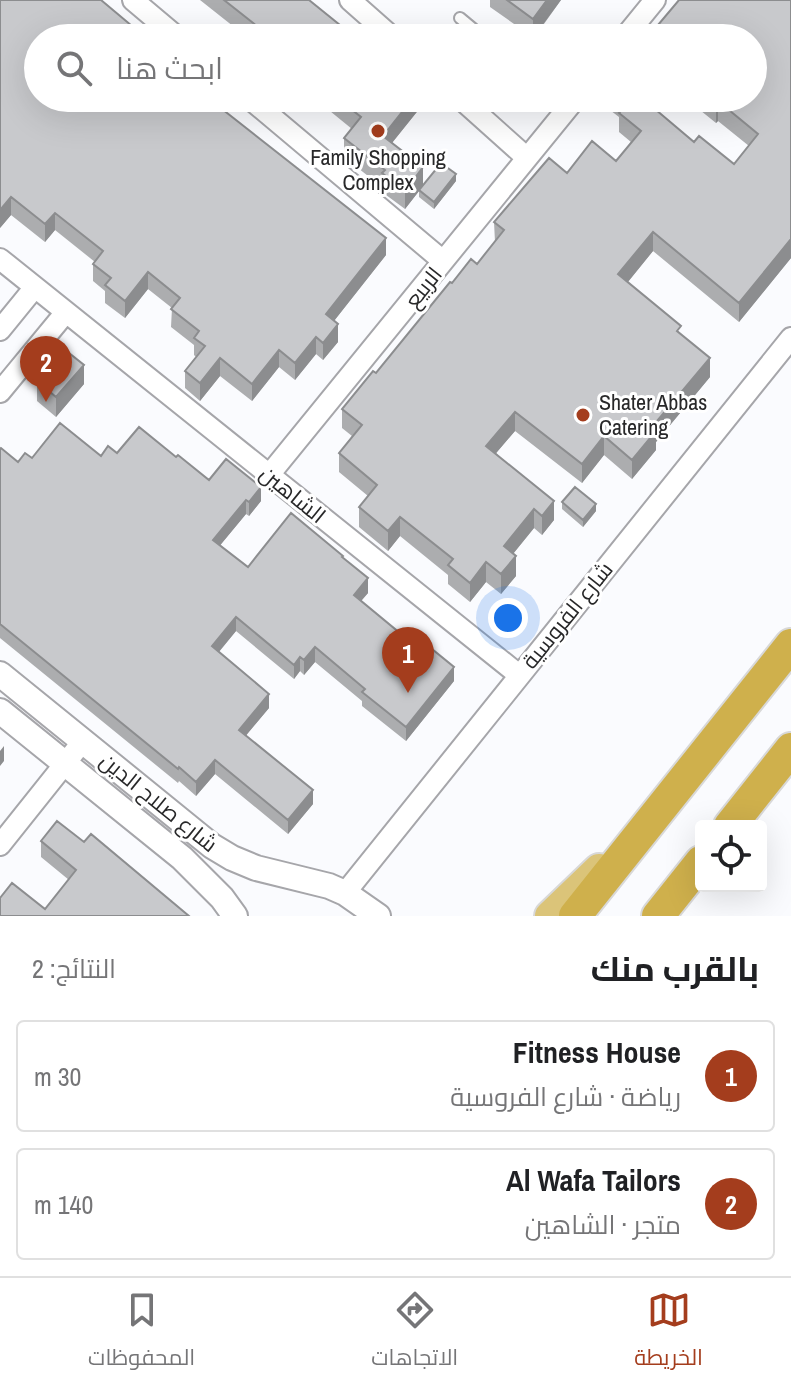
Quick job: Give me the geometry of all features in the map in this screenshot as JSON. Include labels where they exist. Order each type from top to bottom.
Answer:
[{"type":"highway","points":[[575,916],[791,645]]},
{"type":"highway","points":[[735,820],[791,749]]},
{"type":"highway","points":[[658,916],[695,870]]},
{"type":"main road","points":[[550,916],[663,806]]},
{"type":"street","points":[[133,0],[161,24]]},
{"type":"street","points":[[350,0],[377,24]]},
{"type":"street","points":[[635,24],[655,0]]},
{"type":"street","points":[[266,112],[443,261]]},
{"type":"street","points":[[476,112],[527,158]]},
{"type":"street","name":"الربيع","points":[[269,475],[565,112]]},
{"type":"street","name":"الشاهين","points":[[0,259],[519,675]]},
{"type":"street","points":[[0,330],[35,287]]},
{"type":"street","points":[[0,392],[66,312]]},
{"type":"street","name":"شارع الفروسية","points":[[345,893],[791,338]]},
{"type":"street","name":"شارع صلاح الدين","points":[[0,674],[212,846],[256,868],[313,881],[345,893],[378,916]]},
{"type":"street","name":"شارع صلاح الدين","points":[[0,711],[182,858],[229,907]]},
{"type":"street","points":[[0,845],[83,741]]},
{"type":"street","points":[[229,907],[224,888],[235,869],[244,863]]},
{"type":"lane","points":[[460,18],[467,24]]},
{"type":"building","points":[[0,0],[101,0],[130,24],[24,24],[24,112],[226,112],[386,238],[326,314],[338,324],[323,343],[316,337],[295,363],[279,350],[252,384],[220,358],[200,383],[185,371],[205,346],[194,338],[199,331],[171,309],[180,298],[148,272],[125,301],[105,285],[111,278],[93,264],[103,251],[55,213],[45,224],[11,197],[0,210]]},
{"type":"building","points":[[224,0],[309,0],[339,24],[254,24]]},
{"type":"building","points":[[507,0],[547,0],[533,19]]},
{"type":"building","points":[[679,0],[791,0],[791,239],[739,303],[653,232],[618,274],[681,326],[677,331],[710,358],[652,427],[656,431],[632,460],[604,436],[582,464],[515,412],[486,446],[554,501],[542,516],[534,509],[504,546],[516,556],[501,574],[486,562],[470,583],[448,565],[453,559],[400,517],[388,531],[359,507],[377,485],[339,453],[362,425],[342,409],[471,259],[477,264],[504,230],[494,222],[549,158],[567,173],[592,141],[616,161],[641,131],[620,112],[658,112],[694,142],[699,136],[734,164],[758,134],[731,112],[767,112],[767,24],[659,24]]},
{"type":"building","points":[[355,112],[402,112],[383,136],[423,167],[405,191],[382,173],[385,170],[344,138],[361,117]]},
{"type":"building","points":[[441,163],[456,174],[434,202],[419,190]]},
{"type":"building","points":[[64,349],[84,365],[56,397],[37,381]]},
{"type":"building","points":[[60,423],[101,456],[108,446],[117,453],[139,427],[209,480],[226,459],[261,487],[213,540],[248,567],[291,513],[368,578],[354,595],[406,638],[411,632],[454,667],[406,727],[362,692],[365,689],[315,647],[304,660],[300,657],[294,665],[236,617],[212,646],[269,694],[239,730],[313,790],[288,820],[215,760],[196,782],[0,624],[0,449],[18,462],[25,453],[32,458]]},
{"type":"building","points":[[575,487],[596,504],[583,520],[562,502]]},
{"type":"building","points":[[57,821],[84,842],[91,834],[189,916],[0,916],[0,898],[12,883],[45,909],[76,870],[41,841]]},
{"type":"place","name":"Family Shopping Complex","points":[[378,131]]},
{"type":"place","name":"Al Wafa Tailors","points":[[46,402]]},
{"type":"place","name":"Shater Abbas Catering","points":[[583,415]]},
{"type":"place","name":"Fitness House","points":[[408,693]]}]
